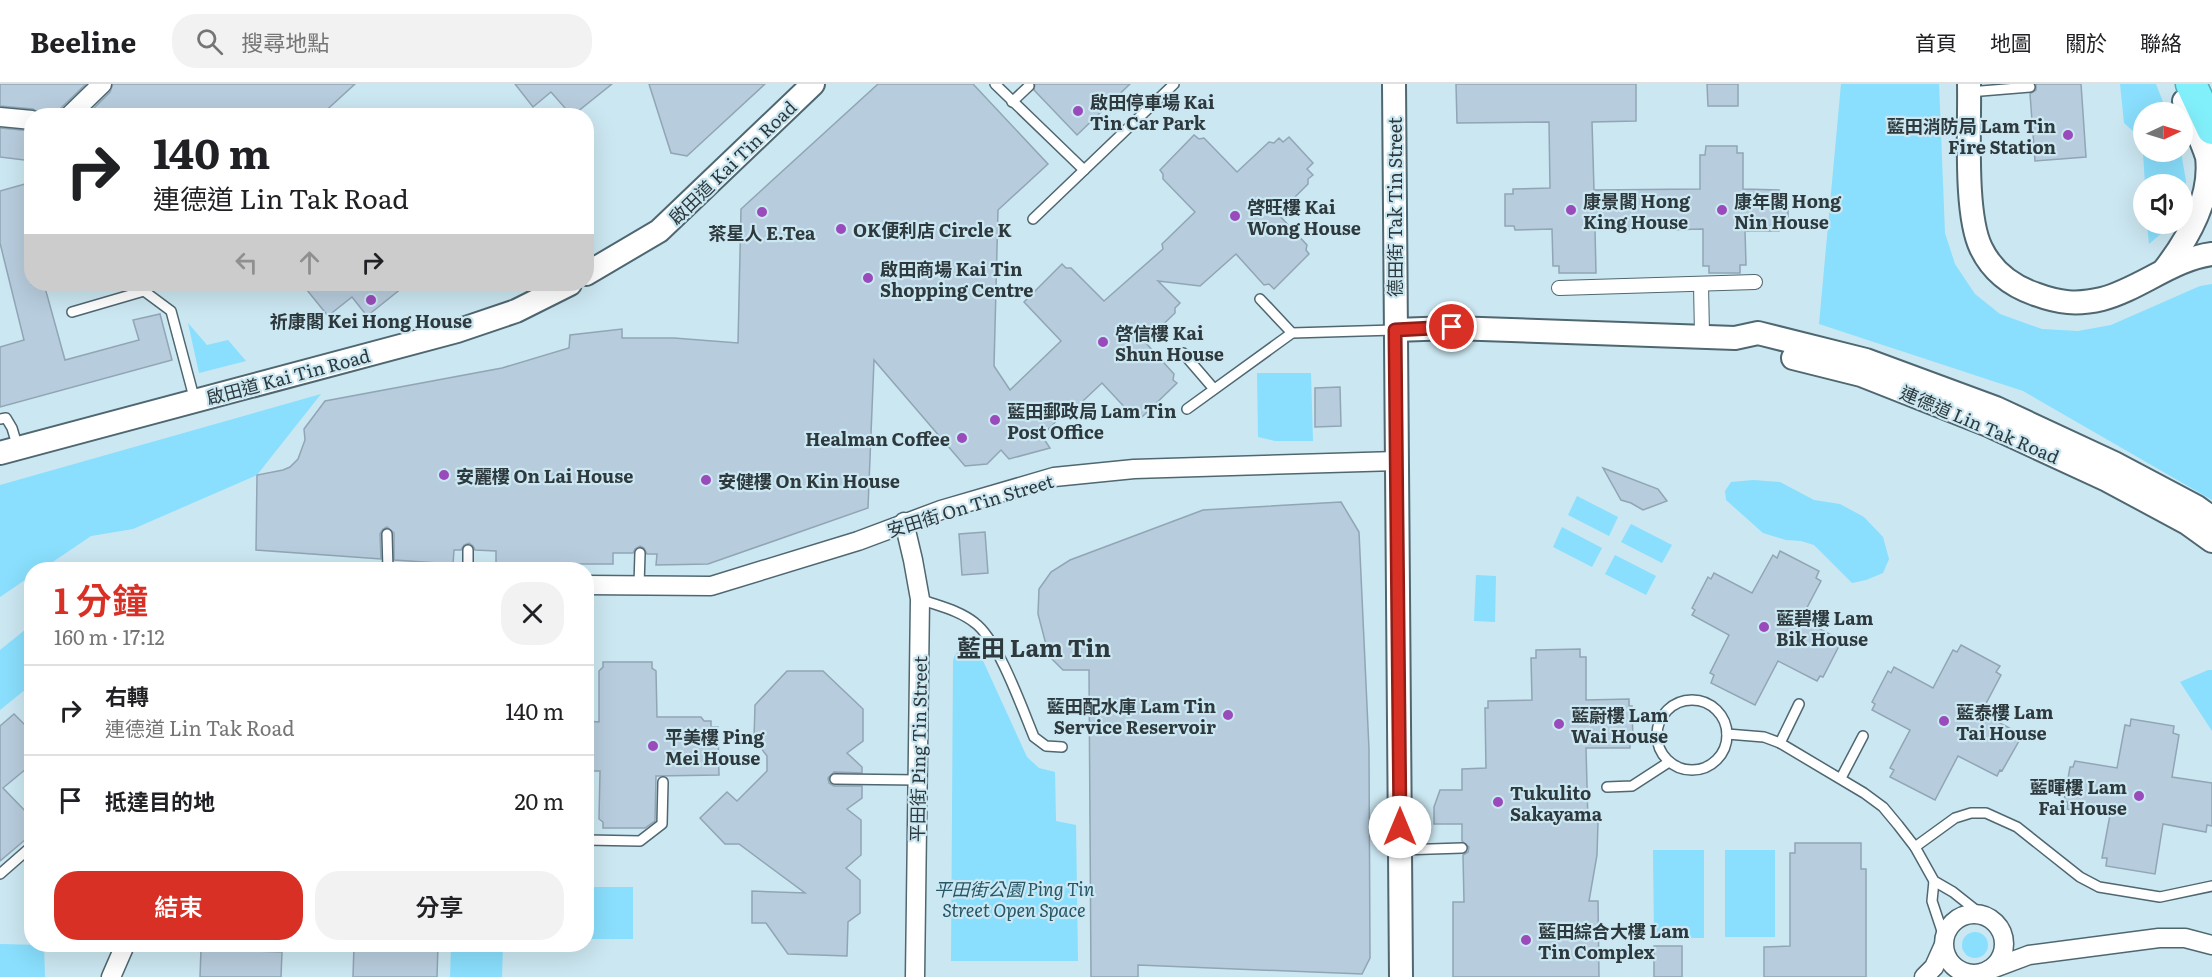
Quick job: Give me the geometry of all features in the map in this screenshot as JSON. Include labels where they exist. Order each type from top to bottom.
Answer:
[{"type":"highway","points":[[2191,84],[2212,129]]},
{"type":"street","points":[[77,108],[102,84]]},
{"type":"street","name":"啟田道 Kai Tin Road","points":[[594,269],[659,231],[813,84]]},
{"type":"street","name":"德田街 Tak Tin Street","points":[[1394,84],[1401,977]]},
{"type":"street","points":[[2161,274],[2195,224],[2208,185],[2207,158],[2177,84]]},
{"type":"street","points":[[1969,88],[1974,219],[1981,247],[1998,273],[2022,289],[2050,300],[2080,304],[2105,298],[2201,255],[2212,254]]},
{"type":"street","points":[[0,117],[24,119]]},
{"type":"street","points":[[1559,288],[1755,282]]},
{"type":"street","points":[[1701,284],[1702,335]]},
{"type":"street","name":"啟田道 Kai Tin Road","points":[[9,451],[457,331],[516,311],[556,291]]},
{"type":"street","name":"連德道 Lin Tak Road","points":[[1395,330],[1452,327],[1735,338],[1758,333],[1866,360],[1996,408],[2114,464],[2197,507],[2212,518]]},
{"type":"street","name":"連德道 Lin Tak Road","points":[[1735,338],[1759,349],[1861,375],[1988,425],[2107,480],[2187,523],[2212,541]]},
{"type":"street","name":"安田街 On Tin Street","points":[[594,585],[711,586],[858,541],[904,522],[1054,477],[1134,469],[1397,461]]},
{"type":"street","name":"平田街 Ping Tin Street","points":[[904,522],[914,560],[920,599],[915,977]]},
{"type":"street","points":[[1924,977],[1934,967],[1948,929],[1962,916],[1972,914],[1982,915],[1996,924],[2004,940],[2001,958],[1982,973]]},
{"type":"street","points":[[1944,942],[1946,956],[1957,969],[1965,973],[1982,973],[2029,955],[2159,938],[2185,938],[2212,945]]},
{"type":"street","points":[[111,977],[122,952]]},
{"type":"lane","points":[[995,84],[1084,170]]},
{"type":"lane","points":[[1034,219],[1174,84]]},
{"type":"lane","points":[[1012,102],[1029,86]]},
{"type":"lane","points":[[1969,88],[2030,87]]},
{"type":"lane","points":[[72,312],[144,291],[171,311],[195,401]]},
{"type":"lane","points":[[1260,299],[1292,333]]},
{"type":"lane","points":[[1187,409],[1292,333],[1395,330]]},
{"type":"lane","points":[[1183,353],[1214,389]]},
{"type":"lane","points":[[0,418],[6,418],[12,428],[9,451]]},
{"type":"lane","points":[[387,534],[388,562]]},
{"type":"lane","points":[[468,550],[468,562]]},
{"type":"lane","points":[[639,585],[640,553]]},
{"type":"lane","points":[[920,599],[962,614],[977,624],[992,641],[1034,737],[1046,746],[1062,747]]},
{"type":"lane","points":[[1693,699],[1713,706],[1725,723],[1727,734],[1726,745],[1721,756],[1702,769],[1691,770],[1679,768],[1662,754],[1657,733],[1659,722],[1672,705],[1682,700],[1693,699]]},
{"type":"lane","points":[[1780,743],[1799,704]]},
{"type":"lane","points":[[1727,734],[1764,737],[1780,743],[1841,778],[1883,807],[1915,847],[1934,881],[1953,892],[1982,915]]},
{"type":"lane","points":[[1841,778],[1863,736]]},
{"type":"lane","points":[[1606,787],[1632,786],[1670,762]]},
{"type":"lane","points":[[835,779],[918,780]]},
{"type":"lane","points":[[594,840],[640,841],[662,824],[663,782]]},
{"type":"lane","points":[[1915,847],[1954,818],[1971,813],[1986,813],[2017,827],[2080,877],[2099,887],[2160,897],[2212,885]]},
{"type":"lane","points":[[1400,849],[1462,848]]},
{"type":"lane","points":[[0,874],[24,853]]},
{"type":"lane","points":[[1934,881],[1932,901],[1944,942]]},
{"type":"green space","points":[[1841,84],[1939,84],[1945,233],[1955,264],[1975,294],[2000,314],[2042,329],[2078,331],[2111,325],[2200,286],[2212,284],[2212,500],[2023,391],[1819,324]]},
{"type":"green space","points":[[2120,84],[2156,84],[2163,102],[2133,102],[2133,131],[2124,123]]},
{"type":"green space","points":[[2144,162],[2183,162],[2185,174],[2144,174]]},
{"type":"green space","points":[[2148,234],[2161,234],[2149,244]]},
{"type":"green space","points":[[188,323],[207,345],[228,340],[246,361],[199,373]]},
{"type":"green space","points":[[1257,373],[1311,373],[1313,441],[1275,441],[1258,437]]},
{"type":"green space","points":[[321,394],[257,475],[133,529],[91,536],[53,562],[24,562],[24,581],[0,597],[0,485]]},
{"type":"green space","points":[[1753,480],[1780,482],[1814,500],[1840,504],[1864,517],[1883,537],[1889,559],[1883,573],[1852,583],[1814,545],[1763,533],[1726,500],[1725,491],[1731,482]]},
{"type":"green space","points":[[1577,496],[1618,517],[1609,536],[1568,515]]},
{"type":"green space","points":[[1631,524],[1672,545],[1662,563],[1621,542]]},
{"type":"green space","points":[[1562,527],[1602,548],[1592,567],[1553,547]]},
{"type":"green space","points":[[1615,555],[1656,576],[1646,595],[1605,574]]},
{"type":"green space","points":[[1476,575],[1496,576],[1495,622],[1474,621]]},
{"type":"green space","points":[[24,631],[24,691],[0,710],[0,650]]},
{"type":"green space","name":"平田街公園 Ping Tin Street Open Space","points":[[966,647],[979,652],[1027,757],[1039,768],[1055,772],[1056,821],[1076,825],[1078,961],[951,961],[953,661],[957,652]]},
{"type":"green space","points":[[2212,670],[2212,731],[2180,682]]},
{"type":"green space","points":[[1653,850],[1704,850],[1704,938],[1654,938]]},
{"type":"green space","points":[[1725,850],[1775,850],[1775,937],[1725,937]]},
{"type":"green space","points":[[594,887],[633,887],[633,939],[594,939]]},
{"type":"green space","points":[[1975,932],[1984,936],[1988,945],[1984,954],[1975,958],[1966,954],[1962,945],[1966,936]]},
{"type":"green space","points":[[0,944],[24,945],[24,952],[44,952],[45,977],[0,977]]},
{"type":"green space","points":[[451,952],[503,952],[502,977],[450,977]]},
{"type":"building","points":[[0,84],[86,84],[61,108],[0,106]]},
{"type":"building","points":[[113,84],[355,84],[329,108],[94,108],[110,92]]},
{"type":"building","points":[[515,84],[612,84],[582,108],[565,108],[551,92],[533,107]]},
{"type":"building","points":[[649,84],[765,84],[687,156],[671,153]]},
{"type":"building","name":"啟田商場 Kai Tin Shopping Centre","points":[[878,84],[973,84],[1048,164],[998,210],[994,366],[1010,390],[1061,341],[1024,302],[1062,264],[1066,268],[1071,268],[1104,301],[1163,249],[1162,244],[1195,212],[1163,179],[1160,170],[1194,135],[1199,139],[1204,138],[1237,172],[1269,142],[1274,143],[1279,138],[1283,142],[1289,137],[1313,163],[1307,169],[1313,175],[1308,179],[1308,184],[1278,214],[1307,245],[1306,250],[1309,254],[1274,289],[1269,284],[1264,285],[1236,254],[1200,286],[1158,281],[1180,303],[1175,308],[1175,313],[1145,342],[1174,374],[1173,380],[1177,383],[1141,418],[1137,413],[1131,414],[1102,383],[1068,415],[1063,414],[1042,436],[1050,448],[1009,459],[1001,450],[987,464],[965,466],[874,360],[868,508],[708,564],[656,565],[657,554],[647,554],[640,546],[633,553],[613,553],[613,564],[496,562],[496,551],[475,550],[469,543],[461,550],[454,550],[453,562],[394,560],[394,533],[387,527],[380,534],[381,559],[256,550],[257,475],[283,470],[298,459],[305,440],[304,429],[325,401],[502,368],[569,348],[570,335],[622,329],[622,338],[674,338],[738,343],[741,209]]},
{"type":"building","name":"啟田停車場 Kai Tin Car Park","points":[[1035,84],[1130,84],[1077,135],[1034,90]]},
{"type":"building","points":[[1456,84],[1636,84],[1636,121],[1592,122],[1594,190],[1700,189],[1700,155],[1705,155],[1706,146],[1737,146],[1737,153],[1743,153],[1743,189],[1779,190],[1779,194],[1788,194],[1788,226],[1779,226],[1779,231],[1745,231],[1746,265],[1740,265],[1740,273],[1709,273],[1709,266],[1703,266],[1703,229],[1665,230],[1665,226],[1629,227],[1629,230],[1595,230],[1596,273],[1559,273],[1559,266],[1553,266],[1552,229],[1515,230],[1514,226],[1505,226],[1505,194],[1513,194],[1513,189],[1550,188],[1549,122],[1457,123]]},
{"type":"building","points":[[1707,84],[1738,84],[1738,106],[1708,106]]},
{"type":"building","points":[[2036,84],[2081,84],[2086,157],[2035,161],[2030,94],[2036,90]]},
{"type":"building","points":[[0,128],[24,130],[24,160],[0,157]]},
{"type":"building","points":[[24,184],[24,291],[46,291],[65,360],[139,340],[133,320],[160,314],[172,360],[0,407],[0,347],[24,340],[0,243],[0,191]]},
{"type":"building","name":"祈康閣 Kei Hong House","points":[[308,291],[398,291],[367,316],[352,297],[328,316]]},
{"type":"building","points":[[1340,387],[1341,426],[1315,427],[1315,388]]},
{"type":"building","points":[[1603,468],[1658,489],[1667,501],[1643,510],[1621,500]]},
{"type":"building","name":"藍田配水庫 Lam Tin Service Reservoir","points":[[1341,502],[1359,532],[1369,749],[1370,958],[1362,974],[1138,965],[1138,977],[1091,977],[1089,670],[1063,670],[1049,656],[1038,614],[1039,589],[1051,572],[1070,560],[1203,510]]},
{"type":"building","points":[[985,532],[988,573],[962,575],[959,534]]},
{"type":"building","name":"藍碧樓 Lam Bik House","points":[[1780,551],[1819,571],[1816,578],[1821,581],[1801,619],[1839,639],[1836,645],[1839,646],[1823,677],[1820,676],[1817,681],[1778,661],[1755,705],[1711,683],[1714,675],[1710,673],[1729,635],[1692,615],[1695,610],[1692,608],[1708,577],[1711,579],[1714,573],[1752,593],[1773,555],[1777,558]]},
{"type":"building","name":"藍泰樓 Lam Tai House","points":[[1961,645],[2000,666],[1996,672],[2001,675],[1981,713],[2019,733],[2016,739],[2019,741],[1997,776],[1958,756],[1935,800],[1890,777],[1894,770],[1890,768],[1910,730],[1872,710],[1875,704],[1872,702],[1888,671],[1891,673],[1894,667],[1933,688],[1953,650],[1957,652]]},
{"type":"building","points":[[1580,649],[1580,657],[1586,657],[1586,700],[1629,699],[1629,706],[1632,706],[1633,741],[1630,741],[1630,748],[1586,748],[1588,822],[1598,822],[1597,855],[1589,901],[1598,901],[1599,977],[1453,977],[1453,902],[1464,902],[1463,855],[1468,852],[1469,847],[1462,841],[1462,824],[1434,824],[1434,807],[1440,790],[1462,790],[1462,769],[1486,768],[1485,708],[1488,708],[1488,701],[1532,700],[1531,658],[1536,658],[1536,650]]},
{"type":"building","name":"平美樓 Ping Mei House","points":[[603,662],[652,662],[652,668],[656,671],[657,717],[701,717],[704,721],[711,721],[711,727],[718,727],[719,775],[656,776],[655,821],[645,828],[603,828],[603,822],[599,819],[600,771],[594,771],[594,722],[599,722],[599,671],[603,667]]},
{"type":"building","points":[[787,671],[823,671],[863,709],[863,741],[847,753],[862,767],[862,773],[834,772],[828,778],[829,783],[834,786],[862,786],[862,798],[847,809],[861,820],[861,855],[846,868],[860,880],[860,913],[848,922],[847,956],[788,954],[766,923],[752,923],[752,891],[805,893],[739,844],[725,844],[700,818],[727,792],[737,801],[767,771],[767,756],[754,739],[755,705]]},
{"type":"building","points":[[14,714],[24,724],[24,771],[3,788],[24,810],[24,841],[0,861],[0,726]]},
{"type":"building","name":"藍暉樓 Lam Fai House","points":[[2131,719],[2174,726],[2173,733],[2179,735],[2172,777],[2212,783],[2212,826],[2207,825],[2206,832],[2163,824],[2155,874],[2106,866],[2107,858],[2102,858],[2110,815],[2067,809],[2068,802],[2064,801],[2070,767],[2073,767],[2075,761],[2117,768],[2125,725],[2130,726]]},
{"type":"building","points":[[1795,843],[1861,843],[1861,869],[1866,869],[1866,977],[1764,977],[1764,947],[1790,946],[1790,853],[1795,853]]},
{"type":"building","points":[[1654,946],[1682,946],[1682,977],[1654,977]]},
{"type":"building","points":[[201,952],[282,952],[281,977],[200,977]]},
{"type":"building","points":[[354,952],[438,952],[437,977],[353,977]]},
{"type":"place","name":"啟田停車場 Kai Tin Car Park","points":[[1078,111]]},
{"type":"place","name":"藍田消防局 Lam Tin Fire Station","points":[[2068,135]]},
{"type":"place","name":"康景閣 Hong King House","points":[[1571,210]]},
{"type":"place","name":"康年閣 Hong Nin House","points":[[1722,210]]},
{"type":"place","name":"茶星人 E.Tea","points":[[762,212]]},
{"type":"place","name":"啓旺樓 Kai Wong House","points":[[1235,216]]},
{"type":"place","name":"OK便利店 Circle K","points":[[841,229]]},
{"type":"place","name":"啟田商場 Kai Tin Shopping Centre","points":[[868,278]]},
{"type":"place","name":"祈康閣 Kei Hong House","points":[[371,300]]},
{"type":"place","name":"啓信樓 Kai Shun House","points":[[1103,342]]},
{"type":"place","name":"藍田郵政局 Lam Tin Post Office","points":[[995,420]]},
{"type":"place","name":"Healman Coffee","points":[[962,438]]},
{"type":"place","name":"安麗樓 On Lai House","points":[[444,475]]},
{"type":"place","name":"安健樓 On Kin House","points":[[706,480]]},
{"type":"place","name":"藍碧樓 Lam Bik House","points":[[1764,627]]},
{"type":"place","name":"藍田配水庫 Lam Tin Service Reservoir","points":[[1228,715]]},
{"type":"place","name":"藍泰樓 Lam Tai House","points":[[1944,721]]},
{"type":"place","name":"藍蔚樓 Lam Wai House","points":[[1559,724]]},
{"type":"place","name":"平美樓 Ping Mei House","points":[[653,746]]},
{"type":"place","name":"藍暉樓 Lam Fai House","points":[[2139,796]]},
{"type":"place","name":"Tukulito Sakayama","points":[[1498,802]]},
{"type":"place","name":"藍田綜合大樓 Lam Tin Complex","points":[[1526,940]]},
{"type":"district","name":"藍田 Lam Tin","points":[[1034,646]]},
{"type":"route","points":[[1400,827],[1395,330],[1452,327]]}]
